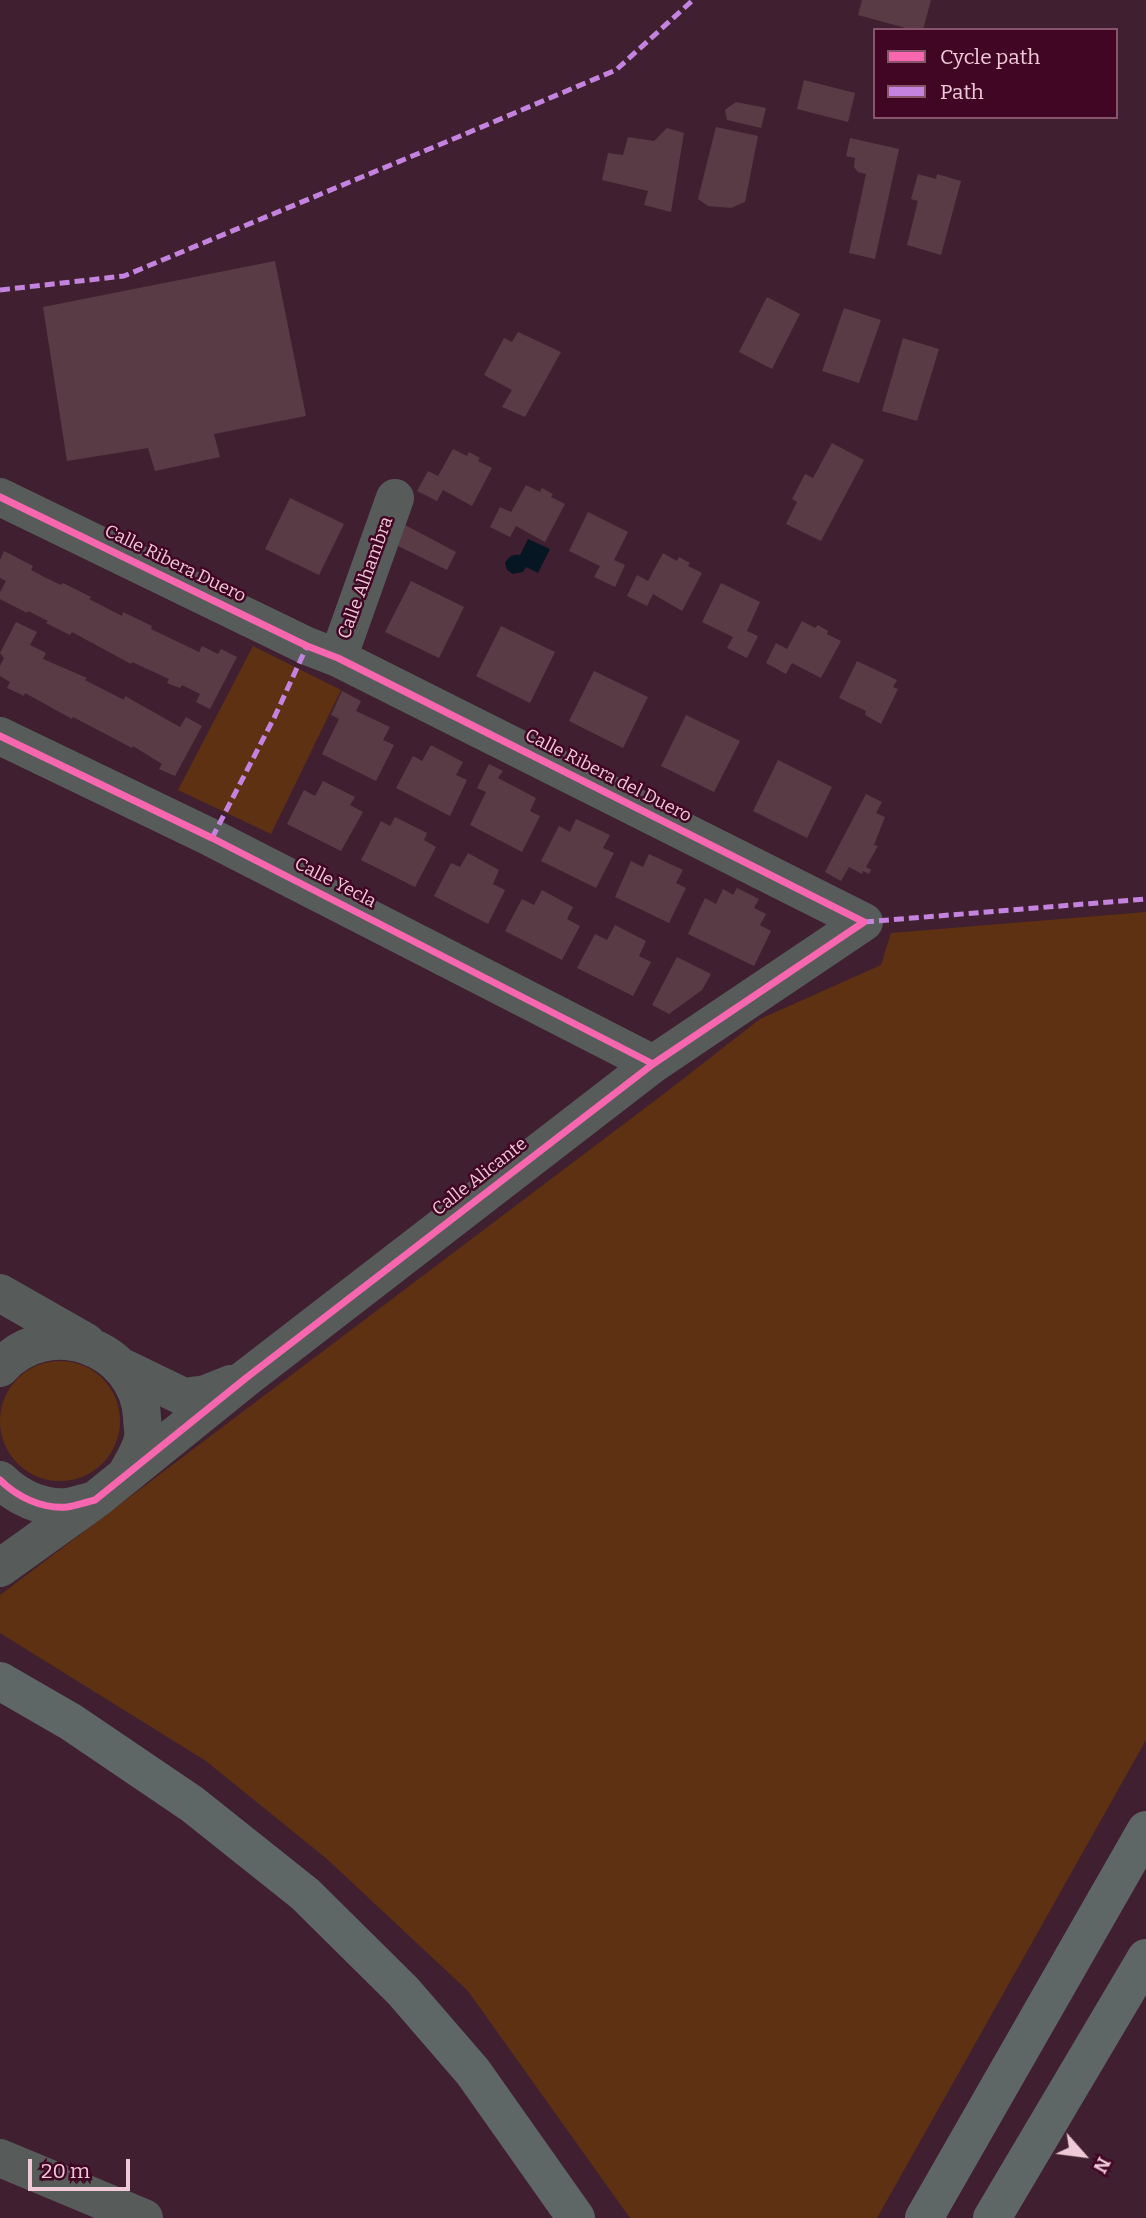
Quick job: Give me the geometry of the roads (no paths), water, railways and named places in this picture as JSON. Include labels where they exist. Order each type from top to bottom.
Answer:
[{"type":"main road","points":[[0,1681],[71,1722],[192,1804],[305,1894],[403,1991],[472,2072],[576,2218]]},
{"type":"main road","points":[[924,2218],[1146,1830]]},
{"type":"main road","points":[[992,2218],[1146,1958]]},
{"type":"street","name":"Calle Ribera Duero","points":[[0,497],[307,646],[338,658]]},
{"type":"street","name":"Calle Alhambra","points":[[338,658],[395,498]]},
{"type":"street","name":"Calle Ribera del Duero","points":[[338,658],[864,922]]},
{"type":"street","name":"Calle Yecla","points":[[0,736],[212,838],[653,1064]]},
{"type":"street","name":"Calle Alicante","points":[[95,1500],[247,1378],[653,1064],[864,922]]},
{"type":"street","points":[[0,1293],[109,1357],[141,1400],[143,1438],[127,1474]]},
{"type":"street","points":[[0,1368],[31,1346],[64,1340],[109,1357]]},
{"type":"street","name":"Calle Alicante","points":[[109,1357],[184,1396],[206,1394],[247,1378]]},
{"type":"street","points":[[0,1479],[11,1491],[37,1504],[66,1507],[95,1500]]},
{"type":"street","points":[[0,1568],[95,1500]]},
{"type":"street","points":[[0,2158],[144,2218]]},
{"type":"water","points":[[528,539],[550,549],[538,573],[526,567],[523,572],[513,574],[507,570],[505,563],[511,556],[520,555]]}]
